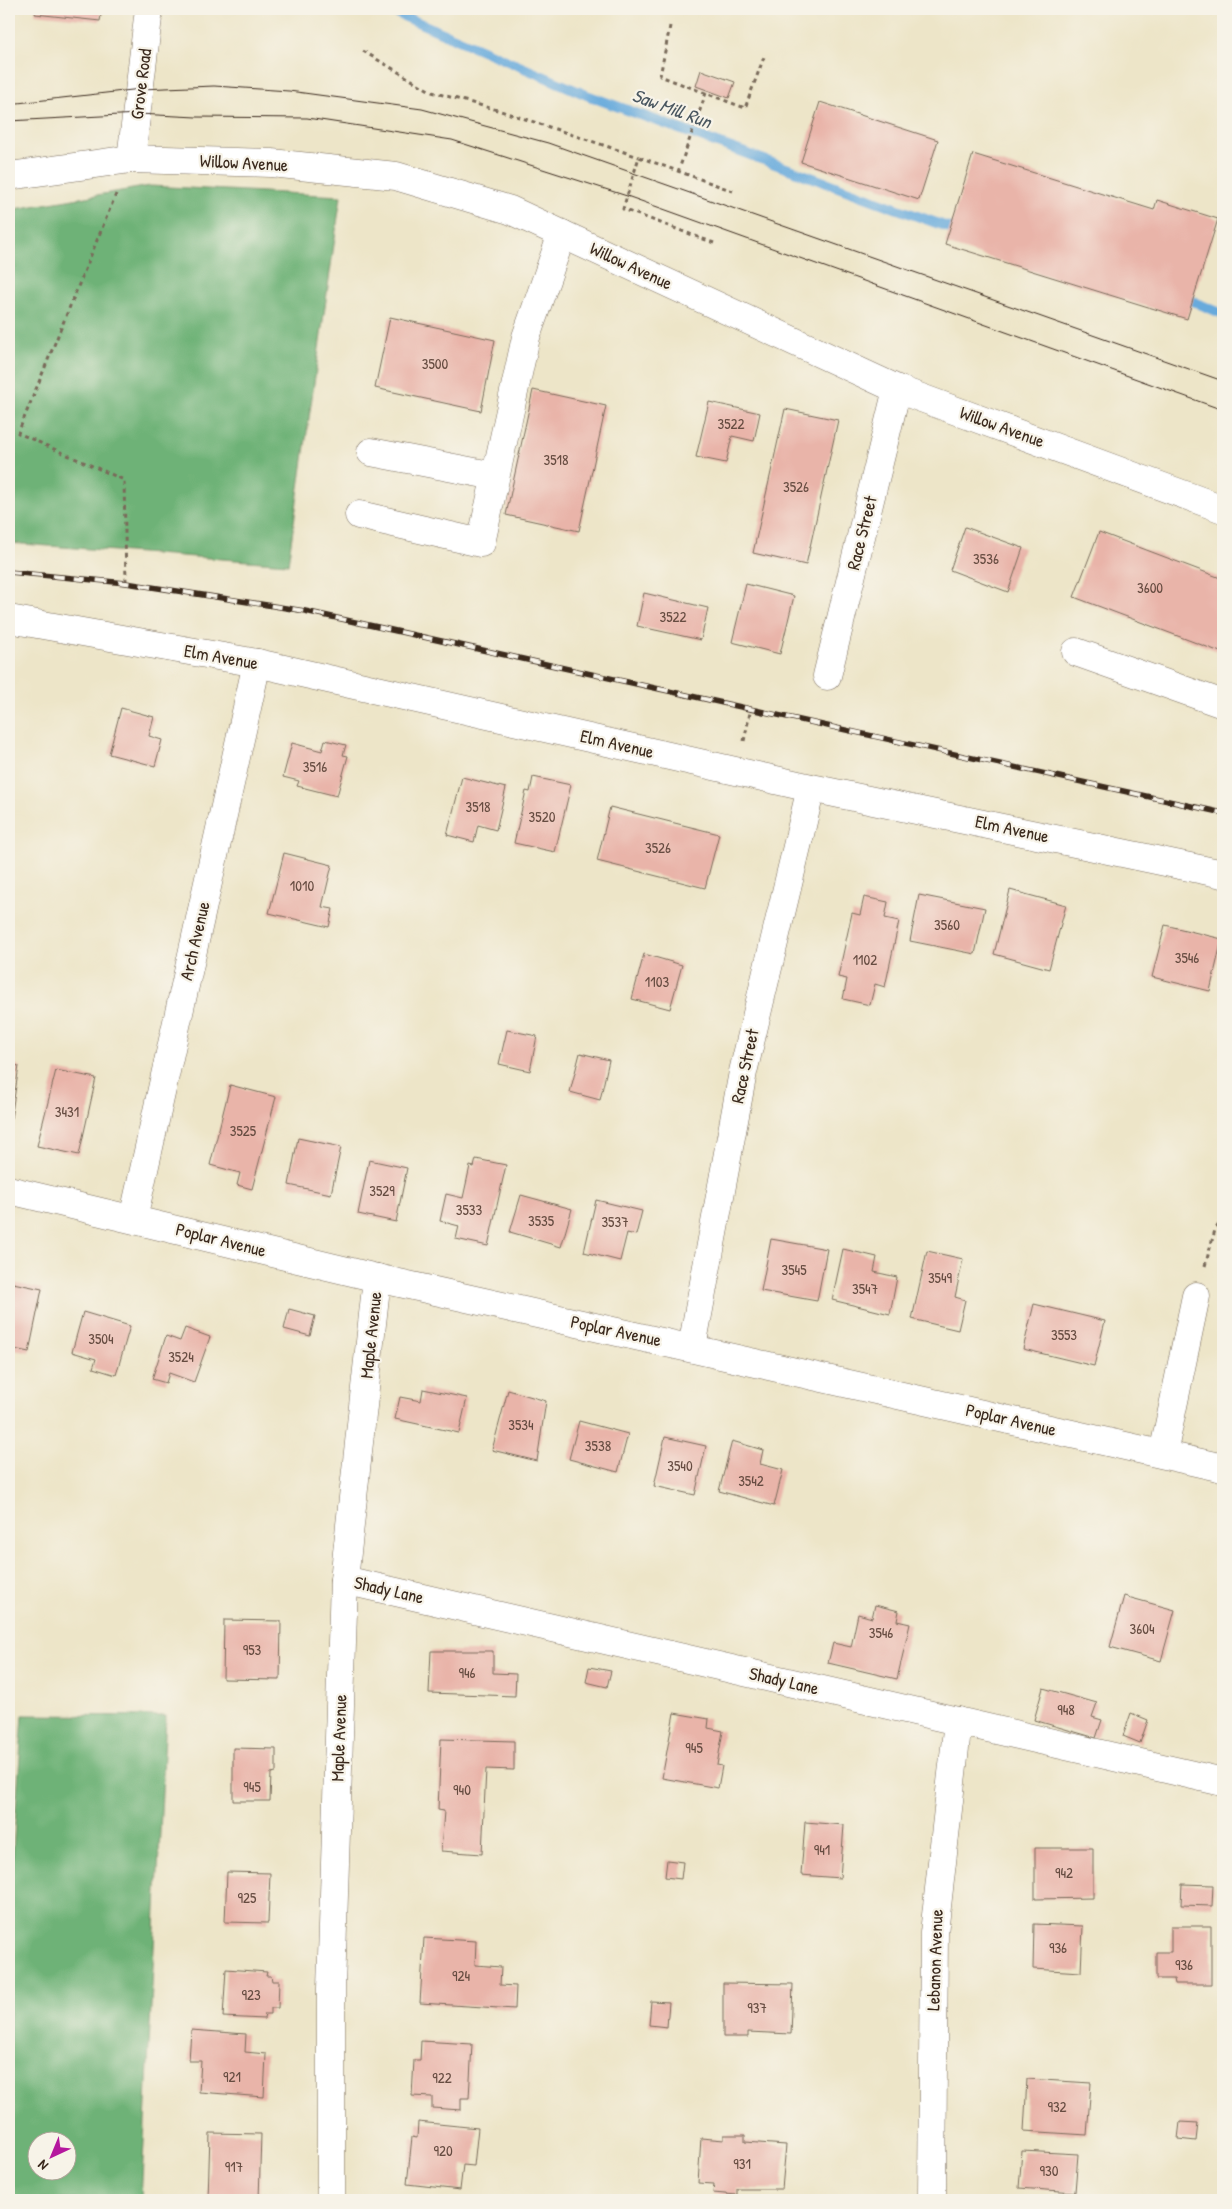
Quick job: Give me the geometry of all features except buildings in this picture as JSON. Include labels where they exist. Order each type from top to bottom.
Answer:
[{"type":"street","name":"Grove Road","points":[[131,159],[149,9]]},
{"type":"street","name":"Willow Avenue","points":[[9,176],[131,159],[271,163],[396,176],[510,210],[897,389],[1223,509]]},
{"type":"street","points":[[359,515],[481,544],[526,336],[562,234]]},
{"type":"street","name":"Race Street","points":[[826,676],[897,389]]},
{"type":"street","points":[[371,452],[495,476]]},
{"type":"street","name":"Elm Avenue","points":[[9,619],[257,663],[811,788],[1223,874]]},
{"type":"street","points":[[1076,652],[1223,704]]},
{"type":"street","name":"Arch Avenue","points":[[133,1219],[257,663]]},
{"type":"street","name":"Race Street","points":[[692,1347],[742,1072],[811,788]]},
{"type":"street","name":"Poplar Avenue","points":[[9,1190],[377,1278],[692,1347],[1223,1468]]},
{"type":"street","name":"Maple Avenue","points":[[331,2200],[331,1989],[344,1580],[377,1278]]},
{"type":"street","points":[[1163,1454],[1196,1296]]},
{"type":"street","name":"Shady Lane","points":[[344,1580],[1223,1782]]},
{"type":"street","name":"Lebanon Avenue","points":[[932,2200],[934,1933],[958,1721]]},
{"type":"path","points":[[670,26],[660,76],[745,108],[764,57]]},
{"type":"path","points":[[363,51],[432,92],[501,111],[734,191]]},
{"type":"path","points":[[678,172],[685,158],[706,93]]},
{"type":"path","points":[[639,157],[623,209],[714,243]]},
{"type":"path","points":[[126,583],[124,480],[18,433],[131,159]]},
{"type":"path","points":[[1196,1296],[1215,1230],[1223,1218]]},
{"type":"green space","points":[[150,186],[341,196],[288,564],[9,543],[9,210]]},
{"type":"green space","points":[[23,1715],[166,1716],[141,2200],[9,2200],[9,1906]]},
{"type":"waterway","name":"Saw Mill Run","points":[[387,9],[589,96],[950,228]]},
{"type":"waterway","name":"Saw Mill Run","points":[[1192,301],[1223,314]]},
{"type":"tram line","points":[[9,104],[141,89],[214,86],[289,91],[422,109],[548,143],[1223,381]]},
{"type":"tram line","points":[[9,121],[138,114],[196,117],[307,118],[452,140],[627,196],[1223,410]]},
{"type":"railway","points":[[9,572],[126,583],[305,611],[1223,813]]}]
